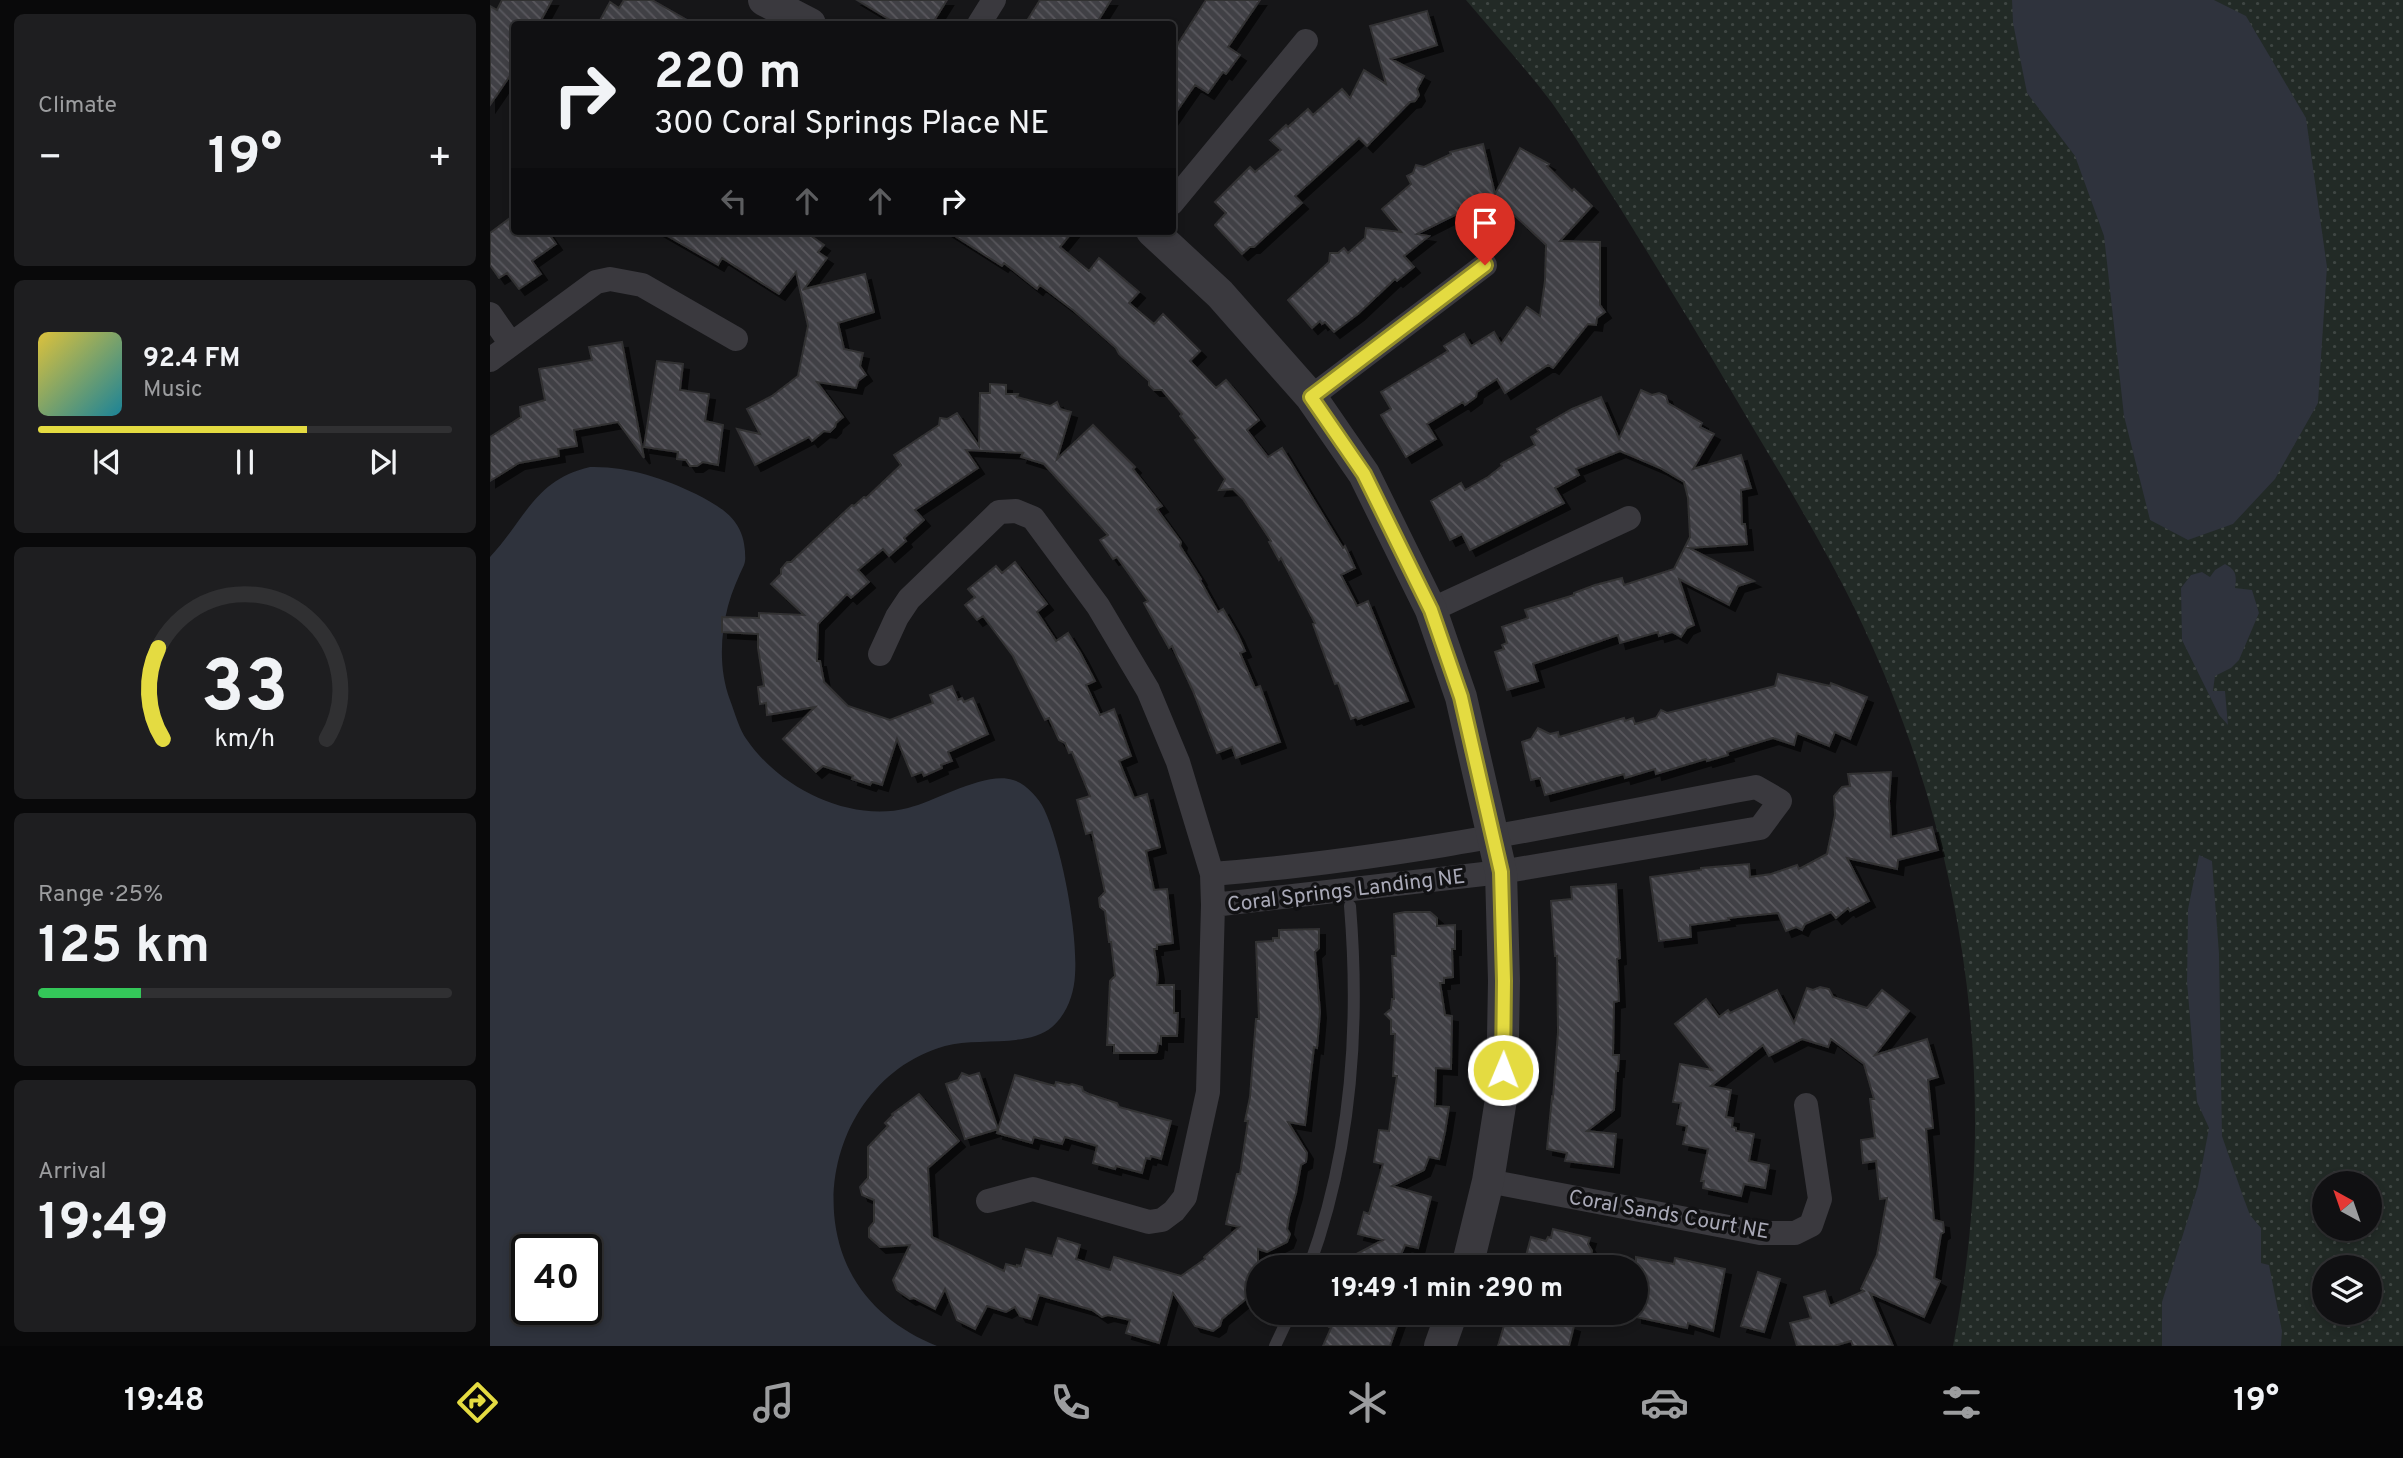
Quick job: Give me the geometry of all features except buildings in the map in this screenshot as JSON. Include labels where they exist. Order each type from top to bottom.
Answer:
[{"type":"street","points":[[764,0],[804,21]]},
{"type":"street","points":[[981,21],[994,0]]},
{"type":"street","points":[[1176,198],[1306,41]]},
{"type":"street","points":[[1156,235],[1220,294],[1311,397],[1364,474],[1431,610],[1461,697],[1501,872],[1504,981],[1502,1093],[1488,1181],[1470,1255]]},
{"type":"street","points":[[1311,397],[1485,265]]},
{"type":"street","points":[[490,360],[596,282],[610,279],[642,285],[736,340]]},
{"type":"street","points":[[490,314],[511,344]]},
{"type":"street","points":[[880,653],[909,599],[999,512],[1016,511],[1033,518],[1098,606],[1148,690],[1178,762],[1212,874]]},
{"type":"street","points":[[1431,610],[1629,518]]},
{"type":"street","name":"Coral Springs Landing NE","points":[[1756,786],[1780,801],[1760,828],[1501,872],[1213,905],[1212,874],[1272,869],[1494,837],[1756,786]]},
{"type":"street","points":[[988,1201],[1033,1189],[1149,1222],[1162,1220],[1174,1211],[1185,1197],[1208,1092],[1213,905]]},
{"type":"street","name":"Coral Sands Court NE","points":[[1488,1181],[1760,1233],[1794,1233],[1811,1225],[1820,1199],[1806,1105]]},
{"type":"street","points":[[1440,1346],[1447,1325]]},
{"type":"lane","points":[[1312,1255],[1338,1160],[1351,1077],[1355,987],[1350,906]]},
{"type":"lane","points":[[1275,1346],[1285,1325]]},
{"type":"shaded area","points":[[1466,0],[2403,0],[2403,1346],[1953,1346],[1968,1251],[1975,1156],[1973,1062],[1965,969],[1948,876],[1924,785],[1893,695],[1854,607],[1826,553],[1617,203],[1552,103]]},
{"type":"shaded area","points":[[2012,0],[2214,0],[2246,16],[2306,118],[2327,267],[2318,403],[2275,479],[2233,524],[2188,540],[2150,520],[2124,416],[2104,236],[2075,156],[2027,93],[2013,23]]},
{"type":"shaded area","points":[[590,467],[644,474],[696,494],[722,509],[735,522],[743,540],[745,560],[725,617],[722,653],[726,689],[744,736],[761,757],[797,787],[840,806],[886,811],[908,808],[975,783],[1002,778],[1022,784],[1044,809],[1063,867],[1074,937],[1074,982],[1066,1010],[1052,1027],[1030,1038],[958,1043],[914,1059],[887,1078],[865,1102],[849,1130],[838,1161],[834,1193],[836,1226],[844,1258],[851,1273],[881,1312],[907,1331],[937,1346],[490,1346],[490,557],[532,503],[556,481]]},
{"type":"shaded area","points":[[2225,564],[2235,573],[2235,588],[2252,590],[2259,613],[2239,660],[2231,668],[2215,676],[2213,691],[2225,691],[2228,725],[2219,715],[2182,640],[2181,588],[2191,575],[2202,572],[2210,577]]},
{"type":"shaded area","points":[[2199,855],[2212,861],[2219,953],[2222,1136],[2250,1215],[2261,1228],[2261,1263],[2269,1265],[2282,1331],[2281,1346],[2162,1346],[2162,1302],[2198,1186],[2209,1128],[2197,1102],[2187,982],[2188,909]]},
{"type":"route","points":[[1485,265],[1311,397],[1364,474],[1431,610],[1461,697],[1501,872],[1503,1070]]}]
